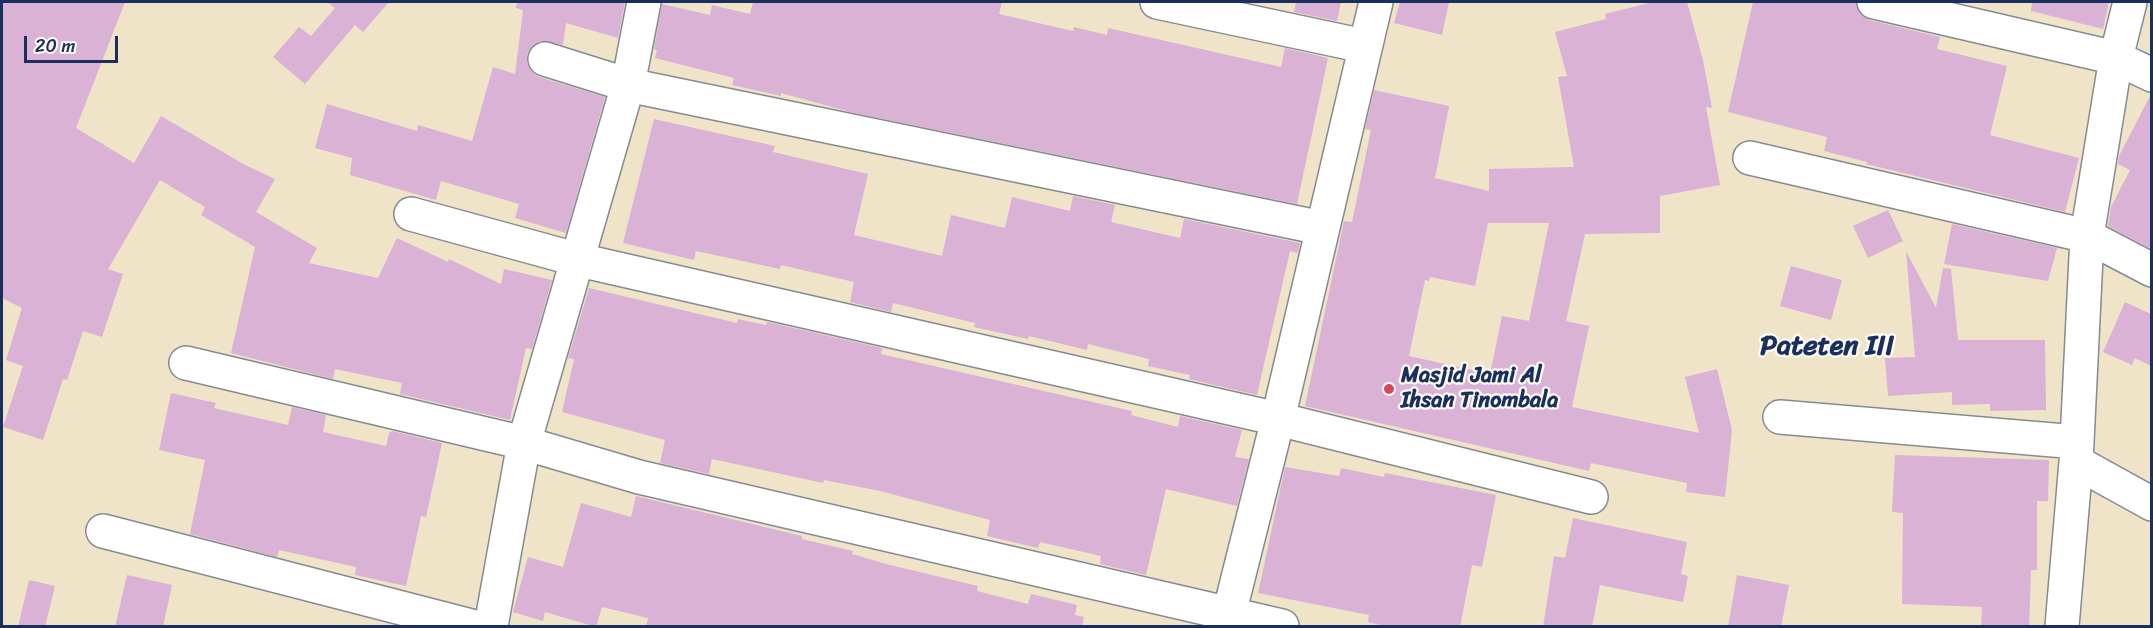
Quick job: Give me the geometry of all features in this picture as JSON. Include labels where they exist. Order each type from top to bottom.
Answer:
[{"type":"street","points":[[491,627],[524,443],[628,86],[644,2]]},
{"type":"street","points":[[1156,2],[1364,46]]},
{"type":"street","points":[[1227,620],[1278,419],[1376,2]]},
{"type":"street","points":[[1874,2],[2116,58],[2151,75]]},
{"type":"street","points":[[2062,627],[2077,452],[2087,236],[2116,58],[2130,2]]},
{"type":"street","points":[[545,59],[628,86],[1322,228]]},
{"type":"street","points":[[1750,158],[2087,236],[2151,270]]},
{"type":"street","points":[[411,214],[579,260],[1278,419],[1591,497]]},
{"type":"street","points":[[186,363],[524,443],[639,477],[1227,620],[1282,627]]},
{"type":"street","points":[[1780,417],[2077,452],[2151,504]]},
{"type":"street","points":[[103,531],[471,627]]},
{"type":"building","points":[[2,2],[125,2],[76,128],[134,163],[161,116],[245,165],[275,179],[256,212],[317,248],[309,263],[378,278],[397,238],[448,262],[449,259],[501,284],[504,269],[552,280],[532,349],[526,348],[510,420],[400,394],[402,383],[335,369],[333,379],[231,353],[255,247],[201,215],[205,207],[160,180],[108,269],[123,274],[102,337],[83,331],[67,380],[63,379],[43,440],[3,427],[23,366],[6,360],[22,308],[2,298]]},
{"type":"building","points":[[327,2],[389,2],[363,32],[355,25],[305,84],[273,57],[299,27],[311,36],[335,8]]},
{"type":"building","points":[[517,2],[625,2],[618,38],[566,23],[563,45],[540,41],[532,46],[527,54],[527,64],[539,77],[605,97],[566,233],[515,218],[519,204],[441,181],[436,200],[350,175],[352,158],[315,148],[327,104],[417,131],[418,125],[472,141],[493,67],[515,74],[523,10],[516,8]]},
{"type":"building","points":[[753,2],[1002,2],[999,14],[1073,31],[1074,27],[1107,35],[1108,28],[1281,67],[1285,48],[1328,58],[1297,204],[850,112],[781,93],[781,96],[732,85],[734,78],[655,58],[657,50],[654,49],[662,4],[710,15],[712,5],[750,14]]},
{"type":"building","points":[[1296,2],[1341,2],[1337,21],[1294,12]]},
{"type":"building","points":[[1400,2],[1449,2],[1442,35],[1394,23]]},
{"type":"building","points":[[1653,2],[1687,2],[1703,60],[1712,108],[1706,107],[1720,185],[1660,196],[1660,233],[1585,234],[1566,321],[1589,326],[1572,407],[1699,433],[1685,377],[1717,369],[1732,430],[1725,497],[1686,492],[1687,483],[1591,463],[1589,471],[1305,406],[1344,221],[1352,222],[1371,130],[1365,129],[1374,90],[1449,106],[1435,178],[1489,191],[1489,169],[1574,167],[1558,77],[1567,76],[1555,32],[1606,19],[1605,14]],"holes":[[[1488,223],[1549,223],[1529,321],[1502,316],[1490,374],[1409,356],[1425,280],[1429,281],[1430,277],[1475,286]]]},
{"type":"building","points":[[1753,2],[1856,2],[1861,15],[1869,20],[1940,37],[1937,49],[2007,66],[1990,135],[2079,158],[2065,212],[1866,164],[1867,162],[1824,151],[1827,137],[1728,112]]},
{"type":"building","points":[[2032,2],[2109,2],[2103,29],[2031,11]]},
{"type":"building","points":[[2151,94],[2151,249],[2108,226],[2111,207],[2130,170],[2118,164],[2119,156]]},
{"type":"building","points":[[654,119],[775,146],[773,152],[868,174],[854,235],[942,256],[951,215],[1005,228],[1012,197],[1070,211],[1073,196],[1115,205],[1111,222],[1180,238],[1184,219],[1300,243],[1298,253],[1290,251],[1257,395],[1189,379],[1190,375],[1148,366],[1149,359],[1088,344],[1087,350],[1029,336],[1028,339],[974,327],[975,323],[893,303],[891,312],[850,302],[854,282],[781,265],[780,269],[696,251],[694,260],[623,243]]},
{"type":"building","points":[[1888,210],[1903,241],[1868,258],[1853,226]]},
{"type":"building","points":[[1952,224],[2057,248],[2048,281],[1944,264]]},
{"type":"building","points":[[1906,251],[1936,308],[1943,268],[1951,269],[1958,340],[2045,340],[2046,410],[1990,411],[1990,404],[1952,405],[1952,392],[1888,396],[1885,358],[1915,357]]},
{"type":"building","points":[[1791,266],[1842,280],[1831,320],[1780,306]]},
{"type":"building","points":[[589,288],[737,323],[738,319],[766,325],[767,322],[882,348],[881,354],[1132,411],[1131,415],[1178,427],[1180,416],[1242,430],[1235,457],[1249,459],[1237,506],[1166,489],[1146,575],[1100,564],[1101,556],[1040,542],[1038,548],[987,536],[990,520],[880,491],[824,480],[823,483],[712,459],[709,474],[660,463],[665,440],[562,412],[574,359],[568,358]]},
{"type":"building","points":[[2125,302],[2151,314],[2151,366],[2135,358],[2132,365],[2103,352]]},
{"type":"building","points":[[171,393],[216,403],[214,408],[288,425],[292,407],[326,415],[323,432],[386,446],[389,433],[392,431],[442,443],[426,517],[421,516],[406,586],[355,575],[356,567],[279,550],[277,557],[190,534],[205,460],[159,450]]},
{"type":"building","points":[[1895,455],[2049,460],[2048,501],[2037,501],[2037,570],[2031,570],[2029,627],[1981,627],[1982,607],[1902,604],[1903,513],[1892,512]]},
{"type":"building","points":[[1285,467],[1339,476],[1341,468],[1384,477],[1385,473],[1496,495],[1482,567],[1472,565],[1460,627],[1389,627],[1368,622],[1369,615],[1258,593]]},
{"type":"building","points":[[636,496],[802,536],[802,539],[853,551],[852,554],[886,564],[978,586],[977,591],[1028,604],[1031,594],[1077,605],[1075,615],[1084,617],[1082,627],[646,627],[648,618],[602,607],[596,627],[545,612],[543,621],[513,612],[528,557],[563,567],[581,503],[631,517]]},
{"type":"building","points":[[1573,518],[1687,542],[1681,574],[1688,576],[1683,602],[1600,585],[1592,627],[1543,627],[1554,556],[1565,558]]},
{"type":"building","points":[[127,575],[172,585],[163,627],[115,627]]},
{"type":"building","points":[[1737,575],[1789,585],[1781,627],[1728,627]]},
{"type":"building","points":[[29,580],[55,586],[45,627],[18,627]]},
{"type":"place","name":"Masjid Jami Al Ihsan Tinombala","points":[[1389,389]]},
{"type":"district","name":"Pateten III","points":[[1827,347]]}]
